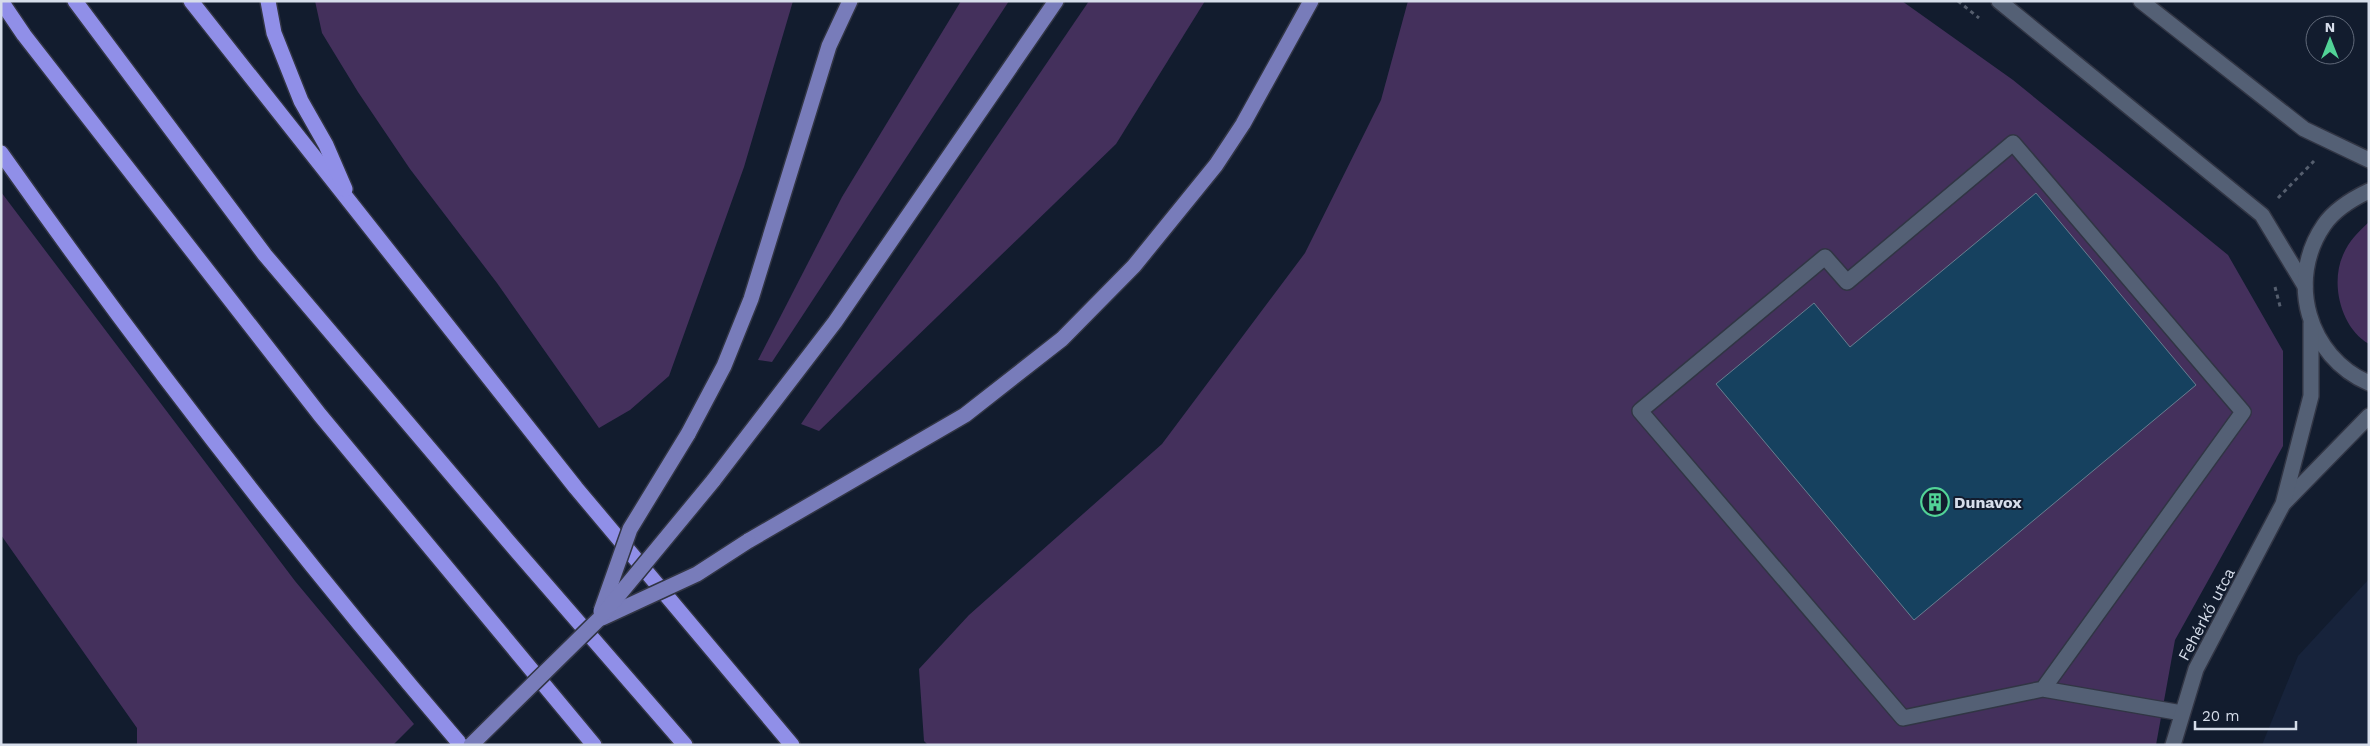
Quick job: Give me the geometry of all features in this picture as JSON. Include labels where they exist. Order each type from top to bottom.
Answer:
[{"type":"highway","points":[[1,1],[24,35],[320,415],[594,745]]},
{"type":"highway","points":[[75,1],[265,255],[508,541],[685,745]]},
{"type":"highway","points":[[191,1],[355,211],[576,488],[792,745]]},
{"type":"highway","points":[[268,1],[274,33],[301,101],[326,145],[355,211]]},
{"type":"highway","points":[[1,153],[76,259],[229,460],[461,745]]},
{"type":"main road","points":[[598,620],[630,529],[688,434],[724,366],[751,299],[828,46],[850,1]]},
{"type":"main road","points":[[471,745],[598,620],[713,481],[835,322],[1056,1]]},
{"type":"main road","points":[[598,620],[697,574],[748,541],[965,415],[1062,339],[1134,266],[1216,165],[1248,116],[1311,1]]},
{"type":"street","points":[[1999,1],[2262,215],[2305,286]]},
{"type":"street","points":[[2141,1],[2304,129],[2369,160]]},
{"type":"street","points":[[2043,689],[2243,412],[2013,142],[1847,282],[1825,257],[1640,411],[1903,718],[2043,689],[2182,713]]},
{"type":"street","points":[[2283,504],[2311,396],[2311,324],[2305,286],[2308,259],[2324,225],[2346,202],[2369,191]]},
{"type":"street","points":[[2311,324],[2325,349],[2352,376],[2369,383]]},
{"type":"street","points":[[2283,504],[2369,416]]},
{"type":"street","name":"Fehérkő utca","points":[[2173,745],[2196,669],[2283,504]]},
{"type":"path","points":[[2262,215],[2332,142]]},
{"type":"path","points":[[2273,279],[2282,316]]},
{"type":"shaded area","points":[[315,1],[793,1],[744,167],[669,376],[630,410],[599,428],[497,283],[410,169],[358,92],[322,33]]},
{"type":"shaded area","points":[[961,1],[1009,1],[772,362],[758,360],[842,197]]},
{"type":"shaded area","points":[[1089,1],[1205,1],[1116,144],[819,431],[801,424]]},
{"type":"shaded area","points":[[1408,1],[1902,1],[2013,80],[2228,255],[2283,351],[2283,446],[2175,640],[2156,745],[928,745],[924,741],[919,669],[969,615],[1162,444],[1305,253],[1381,100]]},
{"type":"shaded area","points":[[1,192],[295,581],[414,724],[393,745],[137,745],[137,728],[1,535]]},
{"type":"shaded area","points":[[2369,222],[2369,344],[2359,337],[2345,316],[2338,292],[2338,279],[2339,266],[2345,250],[2354,237]]},
{"type":"shaded area","points":[[2369,579],[2369,745],[2262,745],[2298,656]]},
{"type":"building","name":"Dunavox","points":[[2036,193],[2196,385],[1914,620],[1716,384],[1814,303],[1850,347]]},
{"type":"place","name":"Dunavox","points":[[1935,502]]}]
